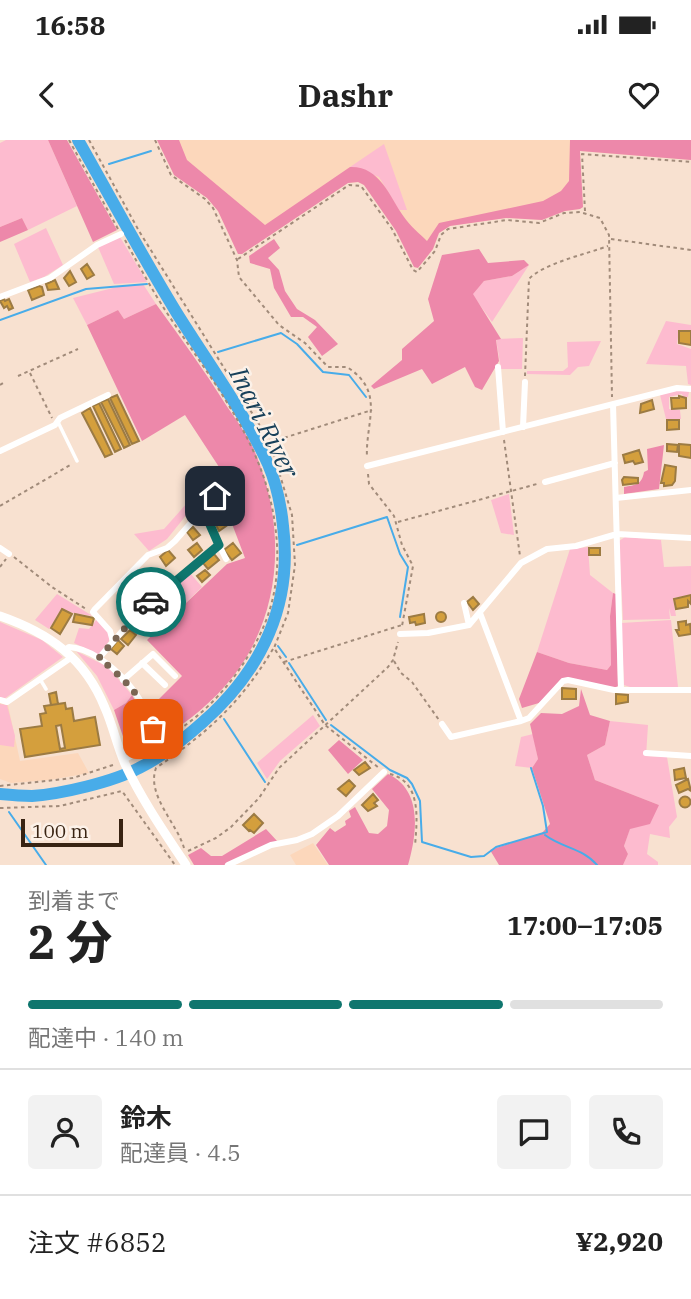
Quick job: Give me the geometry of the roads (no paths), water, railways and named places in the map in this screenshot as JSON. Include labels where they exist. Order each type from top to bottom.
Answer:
[{"type":"main road","points":[[0,615],[42,633],[84,670],[100,697],[134,782],[183,854],[186,865]]},
{"type":"street","points":[[0,297],[50,278],[96,245],[121,234]]},
{"type":"street","points":[[499,368],[503,432]]},
{"type":"street","points":[[523,427],[525,382]]},
{"type":"street","points":[[367,466],[677,388],[691,389]]},
{"type":"street","points":[[0,451],[108,395]]},
{"type":"street","points":[[612,404],[621,690]]},
{"type":"street","points":[[545,482],[615,463]]},
{"type":"street","points":[[616,498],[691,490]]},
{"type":"street","points":[[113,642],[110,631],[93,612],[112,589],[148,555],[167,548],[175,541],[215,496]]},
{"type":"street","points":[[203,509],[226,559]]},
{"type":"street","points":[[400,634],[428,633],[469,625],[521,563],[547,549],[576,546],[617,534],[691,538]]},
{"type":"street","points":[[99,658],[137,614],[219,545]]},
{"type":"street","points":[[0,548],[9,554]]},
{"type":"street","points":[[464,603],[469,625]]},
{"type":"street","points":[[480,613],[521,721]]},
{"type":"street","points":[[0,700],[7,702],[40,679],[68,654],[69,647],[99,658],[123,680],[142,704],[152,723],[150,746],[124,761]]},
{"type":"street","points":[[123,680],[153,654],[175,676]]},
{"type":"street","points":[[142,663],[165,685]]},
{"type":"street","points":[[442,724],[451,737],[521,721],[529,718],[563,681],[621,690],[691,690]]},
{"type":"street","points":[[646,753],[691,756]]},
{"type":"street","points":[[228,865],[271,845],[312,834],[338,816],[384,772]]},
{"type":"lane","points":[[56,423],[77,461]]},
{"type":"lane","points":[[40,679],[46,689]]},
{"type":"waterway","name":"Inari River","points":[[0,794],[32,796],[87,786],[148,764],[173,747],[224,702],[257,658],[278,609],[283,582],[285,555],[282,518],[276,486],[268,464],[237,407],[152,272],[78,140]]},
{"type":"waterway","points":[[109,164],[151,151]]},
{"type":"waterway","points":[[0,320],[86,289],[147,284]]},
{"type":"waterway","points":[[218,352],[281,333],[297,344],[323,372],[349,375],[366,397]]},
{"type":"waterway","points":[[297,545],[387,517],[400,554],[408,567],[400,617]]},
{"type":"waterway","points":[[278,646],[286,657]]},
{"type":"waterway","points":[[289,663],[326,720]]},
{"type":"waterway","points":[[224,719],[265,782]]},
{"type":"waterway","points":[[331,725],[412,784],[420,801],[422,842],[471,857],[484,856],[496,847],[547,832],[543,806],[531,768]]},
{"type":"waterway","points":[[9,812],[46,865]]},
{"type":"waterway","points":[[545,835],[579,851],[597,865]]}]
